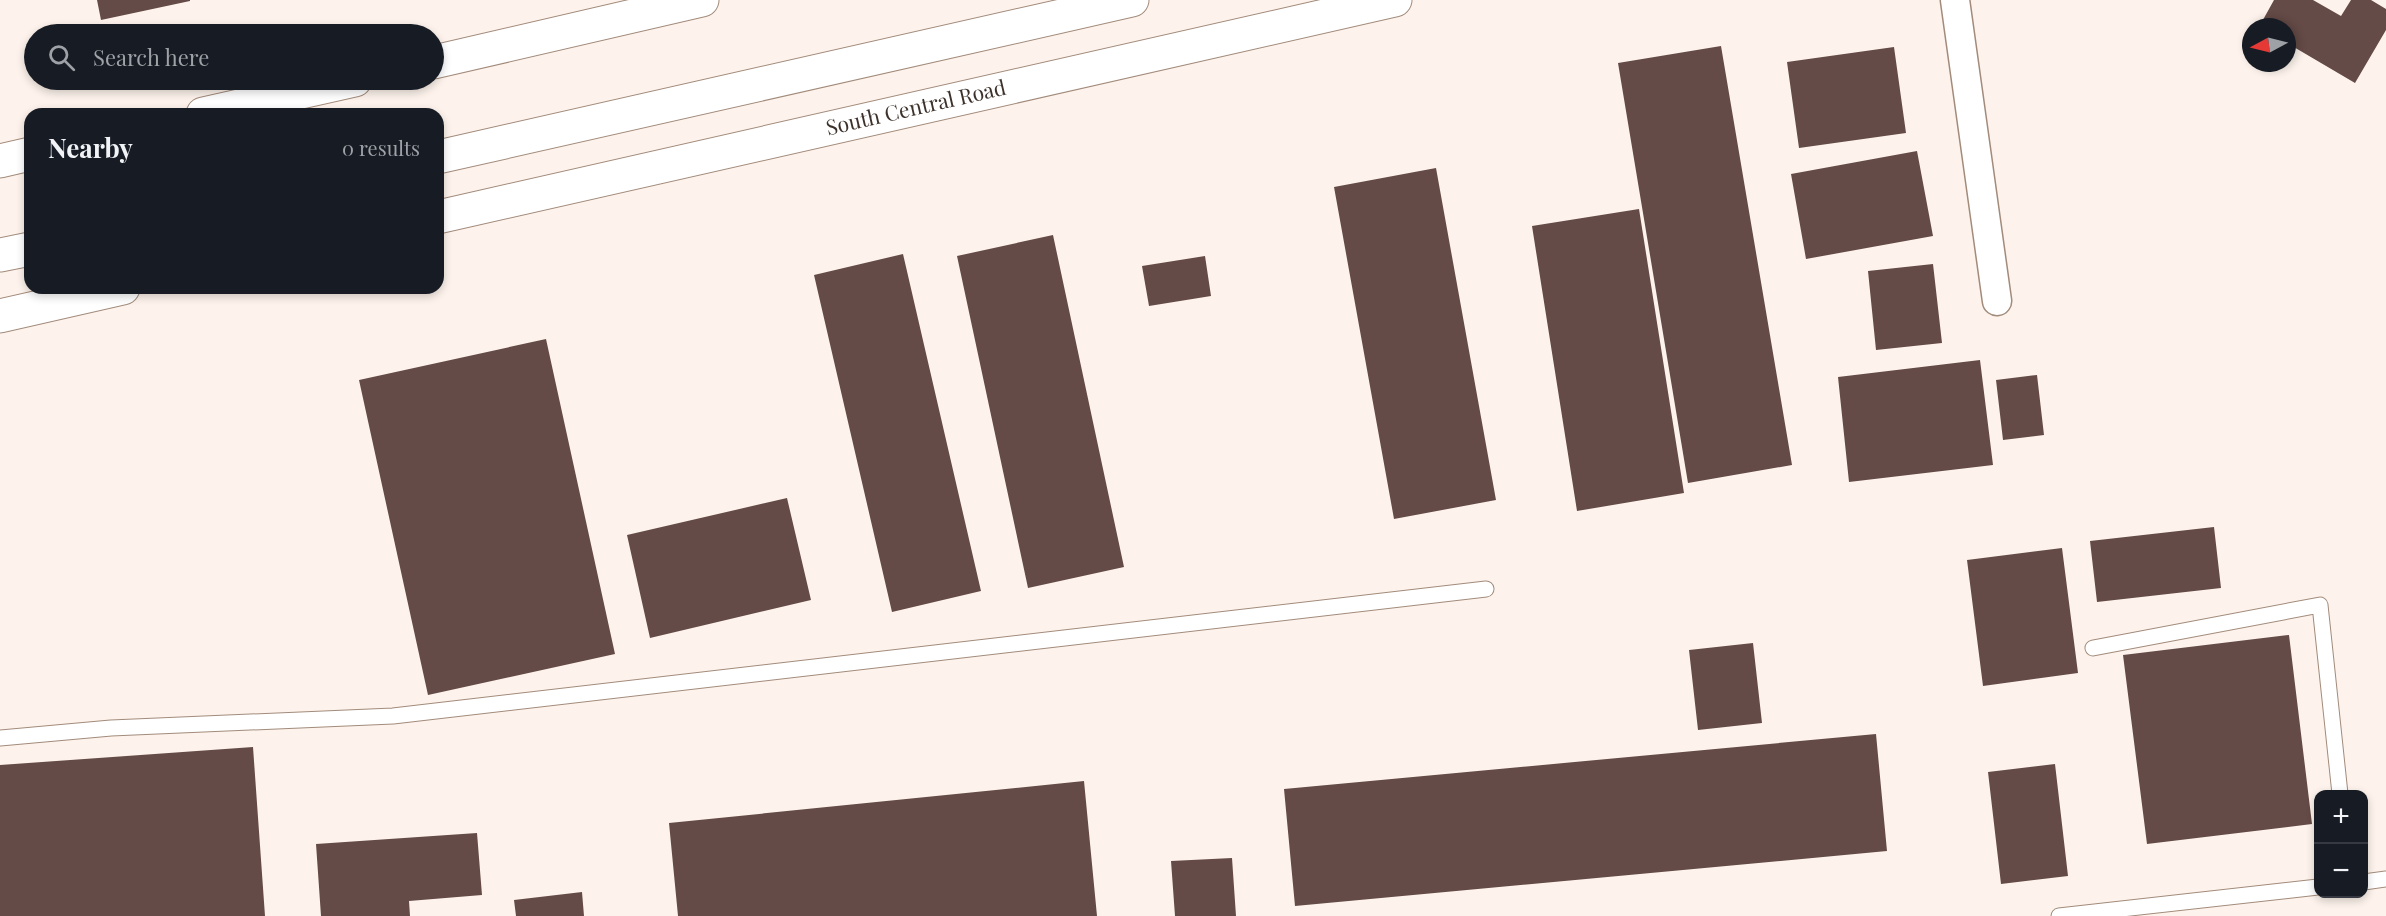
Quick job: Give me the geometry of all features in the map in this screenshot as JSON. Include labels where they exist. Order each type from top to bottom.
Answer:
[{"type":"main road","points":[[444,60],[702,0]]},
{"type":"main road","points":[[444,155],[1132,0]]},
{"type":"main road","name":"South Central Road","points":[[444,216],[1395,0]]},
{"type":"main road","points":[[230,108],[310,90]]},
{"type":"main road","points":[[0,161],[24,155]]},
{"type":"main road","points":[[0,255],[24,250]]},
{"type":"main road","points":[[0,316],[97,294]]},
{"type":"street","points":[[1955,0],[1996,301]]},
{"type":"lane","points":[[0,738],[111,728],[393,716],[1486,589]]},
{"type":"lane","points":[[2093,648],[2320,605],[2339,790]]},
{"type":"lane","points":[[2368,881],[2386,879]]},
{"type":"lane","points":[[2059,916],[2314,888]]},
{"type":"building","points":[[97,0],[190,0],[190,1],[101,20]]},
{"type":"building","points":[[2274,0],[2313,0],[2341,16],[2351,0],[2371,0],[2386,9],[2386,30],[2355,83],[2296,48],[2296,18],[2264,18]]},
{"type":"building","points":[[1721,46],[1792,465],[1688,483],[1618,63]]},
{"type":"building","points":[[1894,47],[1906,133],[1799,148],[1787,62]]},
{"type":"building","points":[[1917,151],[1933,236],[1806,259],[1791,174]]},
{"type":"building","points":[[1436,168],[1496,500],[1394,519],[1334,187]]},
{"type":"building","points":[[1639,209],[1684,493],[1577,511],[1532,226]]},
{"type":"building","points":[[1053,235],[1124,567],[1028,588],[957,256]]},
{"type":"building","points":[[903,254],[981,591],[892,612],[814,275]]},
{"type":"building","points":[[1205,256],[1211,296],[1149,306],[1142,266]]},
{"type":"building","points":[[1933,264],[1942,343],[1876,350],[1868,271]]},
{"type":"building","points":[[546,339],[615,654],[428,695],[359,380]]},
{"type":"building","points":[[1980,360],[1993,465],[1849,482],[1838,377]]},
{"type":"building","points":[[2037,375],[2044,435],[2003,440],[1996,380]]},
{"type":"building","points":[[787,498],[811,600],[650,638],[627,535]]},
{"type":"building","points":[[2214,527],[2221,588],[2097,602],[2090,541]]},
{"type":"building","points":[[2062,548],[2078,673],[1983,686],[1967,560]]},
{"type":"building","points":[[2289,635],[2312,824],[2147,844],[2123,655]]},
{"type":"building","points":[[1753,643],[1762,723],[1698,730],[1689,650]]},
{"type":"building","points":[[1876,734],[1887,851],[1295,906],[1284,789]]},
{"type":"building","points":[[253,747],[265,916],[0,916],[0,765]]},
{"type":"building","points":[[2055,764],[2068,876],[2001,884],[1988,772]]},
{"type":"building","points":[[1084,781],[1097,916],[678,916],[669,823]]},
{"type":"building","points":[[477,833],[482,895],[409,901],[410,916],[321,916],[316,844]]},
{"type":"building","points":[[1232,858],[1236,916],[1175,916],[1171,861]]},
{"type":"building","points":[[582,892],[584,916],[516,916],[514,900]]}]
